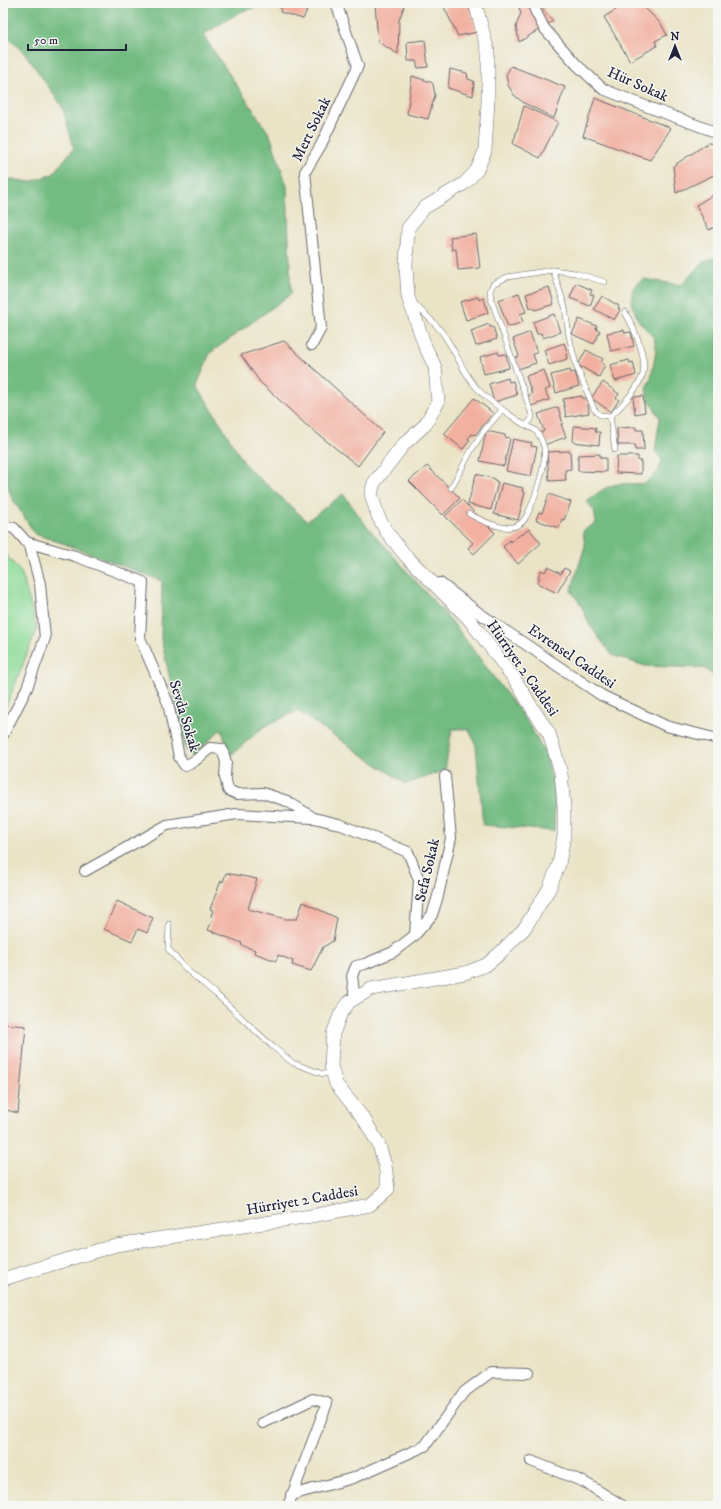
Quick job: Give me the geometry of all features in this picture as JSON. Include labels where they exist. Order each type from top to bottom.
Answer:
[{"type":"street","name":"Mert Sokak","points":[[312,345],[322,328],[305,172],[321,146],[358,66],[336,3]]},
{"type":"street","name":"Hürriyet 2 Caddesi","points":[[3,1279],[116,1245],[310,1216],[370,1205],[388,1189],[385,1165],[380,1145],[364,1119],[336,1084],[332,1066],[333,1034],[340,1015],[348,1002],[371,989],[465,973],[486,965],[524,929],[549,889],[559,864],[564,836],[564,806],[561,773],[549,733],[516,681],[469,619],[423,571],[405,555],[386,531],[378,516],[371,494],[374,483],[404,444],[424,425],[438,402],[435,367],[425,346],[408,297],[406,266],[408,228],[424,208],[466,183],[477,170],[485,151],[488,101],[488,51],[475,3]]},
{"type":"street","name":"Hür Sokak","points":[[533,3],[544,28],[577,65],[603,89],[718,133]]},
{"type":"street","points":[[3,526],[14,528],[30,546],[40,584],[45,638],[27,688],[3,735]]},
{"type":"street","name":"Sevda Sokak","points":[[26,542],[75,556],[143,582],[140,638],[168,703],[179,757],[185,766],[196,760],[210,748],[222,749],[226,762],[228,790],[237,794],[264,793],[287,801],[314,818],[338,824],[408,852],[419,880],[415,934]]},
{"type":"street","name":"Evrensel Caddesi","points":[[423,571],[479,613],[601,696],[666,726],[718,738]]},
{"type":"street","name":"Sefa Sokak","points":[[355,998],[352,976],[356,966],[365,964],[393,952],[415,934],[432,915],[438,896],[451,838],[446,776]]},
{"type":"street","points":[[85,871],[167,825],[237,814],[314,818]]},
{"type":"street","points":[[292,1495],[353,1478],[425,1446],[463,1394],[491,1372],[529,1373]]},
{"type":"street","points":[[263,1423],[313,1399],[327,1403],[288,1506]]},
{"type":"street","points":[[531,1461],[584,1482],[623,1506]]},
{"type":"lane","points":[[553,270],[565,307],[568,336],[576,365],[594,409],[600,416],[610,416],[615,413],[635,390],[643,374],[643,358],[632,324],[625,312]]},
{"type":"lane","points":[[526,426],[531,420],[532,415],[491,299],[490,291],[492,284],[500,279],[553,270],[575,273],[605,282]]},
{"type":"lane","points":[[408,297],[443,334],[460,364],[479,390],[502,410],[536,431],[544,448],[538,488],[533,503],[524,521],[517,526],[503,527],[483,521],[469,514]]},
{"type":"lane","points":[[451,488],[483,432],[502,410]]},
{"type":"lane","points":[[610,416],[615,450]]},
{"type":"lane","points":[[169,924],[168,949],[188,971],[293,1063],[323,1074],[333,1073]]},
{"type":"green space","points":[[3,3],[272,3],[240,12],[203,35],[270,135],[287,186],[291,294],[210,353],[197,385],[246,466],[307,521],[343,494],[366,525],[453,623],[529,724],[547,758],[555,794],[554,831],[483,825],[476,745],[469,729],[452,729],[445,770],[406,784],[297,711],[263,727],[231,755],[221,729],[193,756],[186,750],[161,639],[162,581],[35,534],[12,498],[3,474],[3,178],[30,182],[53,174],[74,148],[62,106],[24,52],[3,34]]},
{"type":"green space","points":[[718,256],[718,679],[704,668],[645,666],[612,655],[590,626],[581,605],[571,591],[585,546],[583,531],[596,523],[594,510],[587,502],[607,487],[613,485],[644,484],[658,472],[662,460],[655,451],[660,418],[648,399],[646,388],[651,378],[656,351],[654,338],[638,320],[631,301],[633,288],[643,279],[681,285],[702,263]]},
{"type":"green space","points":[[3,551],[22,574],[37,629],[3,714]]},
{"type":"building","points":[[282,3],[310,3],[303,19],[280,12]]},
{"type":"building","points":[[375,3],[403,3],[404,7],[399,20],[398,54],[378,42]]},
{"type":"building","points":[[454,3],[467,3],[478,32],[458,36],[444,7]]},
{"type":"building","points":[[517,3],[547,3],[549,6],[542,8],[553,21],[519,42],[516,26],[521,13]]},
{"type":"building","points":[[627,3],[639,3],[639,5],[642,5],[661,24],[667,35],[655,41],[657,46],[630,61],[604,17]]},
{"type":"building","points":[[425,40],[428,67],[418,68],[416,61],[408,61],[407,42]]},
{"type":"building","points":[[511,66],[565,87],[554,118],[524,103],[514,95],[508,85],[506,75]]},
{"type":"building","points":[[450,69],[467,73],[468,79],[474,81],[473,96],[448,88]]},
{"type":"building","points":[[412,76],[433,84],[435,95],[428,119],[407,114]]},
{"type":"building","points":[[595,98],[671,128],[650,160],[583,136]]},
{"type":"building","points":[[524,106],[558,122],[540,158],[513,144]]},
{"type":"building","points":[[708,143],[718,144],[718,173],[676,193],[673,166]]},
{"type":"building","points":[[718,192],[718,225],[709,230],[696,205]]},
{"type":"building","points":[[476,234],[480,268],[458,270],[456,249],[452,250],[450,237]]},
{"type":"building","points":[[576,283],[592,290],[590,294],[594,295],[590,306],[570,298]]},
{"type":"building","points":[[549,287],[554,304],[535,310],[534,307],[530,308],[526,294]]},
{"type":"building","points":[[519,293],[526,312],[520,314],[523,322],[508,327],[498,300]]},
{"type":"building","points":[[602,296],[619,306],[618,308],[620,310],[614,320],[594,309]]},
{"type":"building","points":[[478,297],[479,300],[484,298],[488,313],[466,320],[460,302]]},
{"type":"building","points":[[554,314],[560,332],[543,338],[541,333],[537,334],[533,322]]},
{"type":"building","points":[[579,319],[597,326],[596,329],[600,331],[594,344],[572,334]]},
{"type":"building","points":[[489,324],[490,327],[493,327],[497,339],[476,346],[471,331]]},
{"type":"building","points":[[624,330],[625,333],[631,332],[634,346],[611,351],[607,333]]},
{"type":"building","points":[[530,332],[537,353],[533,354],[536,363],[518,369],[514,358],[519,356],[513,339]]},
{"type":"building","points":[[284,341],[383,432],[358,466],[304,423],[260,382],[241,355]]},
{"type":"building","points":[[564,343],[568,354],[566,354],[567,359],[549,365],[544,350]]},
{"type":"building","points":[[586,350],[603,359],[601,363],[605,365],[599,377],[578,365]]},
{"type":"building","points":[[498,352],[499,355],[506,354],[509,368],[484,374],[480,357]]},
{"type":"building","points":[[629,360],[630,363],[633,362],[636,375],[615,381],[610,365]]},
{"type":"building","points":[[544,370],[550,388],[545,390],[549,400],[531,406],[528,396],[532,394],[526,376]]},
{"type":"building","points":[[570,370],[571,373],[575,372],[579,386],[556,393],[551,375]]},
{"type":"building","points":[[508,378],[509,382],[513,381],[517,395],[494,402],[489,384]]},
{"type":"building","points":[[603,382],[619,394],[616,398],[619,400],[611,412],[591,398]]},
{"type":"building","points":[[582,396],[582,398],[587,398],[589,413],[566,417],[563,399]]},
{"type":"building","points":[[643,396],[645,412],[635,414],[633,397]]},
{"type":"building","points":[[474,398],[493,413],[475,435],[472,434],[468,439],[470,440],[463,449],[444,434]]},
{"type":"building","points":[[558,407],[563,424],[561,424],[566,437],[544,445],[540,433],[544,431],[538,414]]},
{"type":"building","points":[[574,426],[596,428],[595,432],[600,432],[599,445],[573,442]]},
{"type":"building","points":[[636,427],[636,430],[643,430],[644,450],[635,450],[635,445],[618,445],[617,428]]},
{"type":"building","points":[[486,431],[505,435],[505,437],[510,438],[504,466],[480,461]]},
{"type":"building","points":[[513,439],[532,443],[531,446],[537,447],[531,476],[506,471]]},
{"type":"building","points":[[570,451],[571,469],[565,470],[566,480],[549,481],[547,452]]},
{"type":"building","points":[[600,454],[600,458],[606,458],[606,472],[578,471],[578,455]]},
{"type":"building","points":[[617,456],[638,456],[638,461],[641,461],[641,474],[616,473]]},
{"type":"building","points":[[427,466],[460,498],[443,515],[409,481]]},
{"type":"building","points":[[476,474],[495,479],[495,481],[498,482],[491,510],[468,504]]},
{"type":"building","points":[[502,483],[523,488],[522,491],[525,492],[518,520],[494,514]]},
{"type":"building","points":[[549,494],[571,502],[559,528],[536,520],[539,512],[542,513]]},
{"type":"building","points":[[462,500],[495,533],[474,554],[468,548],[473,543],[445,516]]},
{"type":"building","points":[[529,529],[541,543],[518,564],[503,547],[510,540],[511,542]]},
{"type":"building","points":[[548,567],[561,574],[564,568],[570,571],[557,593],[537,583],[540,578],[538,577],[541,570],[545,572]]},
{"type":"building","points":[[226,873],[257,879],[248,909],[286,919],[297,919],[303,902],[337,918],[333,941],[323,947],[311,971],[292,965],[293,961],[278,955],[276,961],[254,953],[255,950],[241,945],[242,943],[208,930],[213,918],[211,916],[213,910],[210,909],[221,881],[223,882]]},
{"type":"building","points":[[117,901],[153,918],[147,933],[138,929],[132,941],[104,929]]},
{"type":"building","points":[[3,1024],[26,1026],[18,1113],[3,1109]]}]
